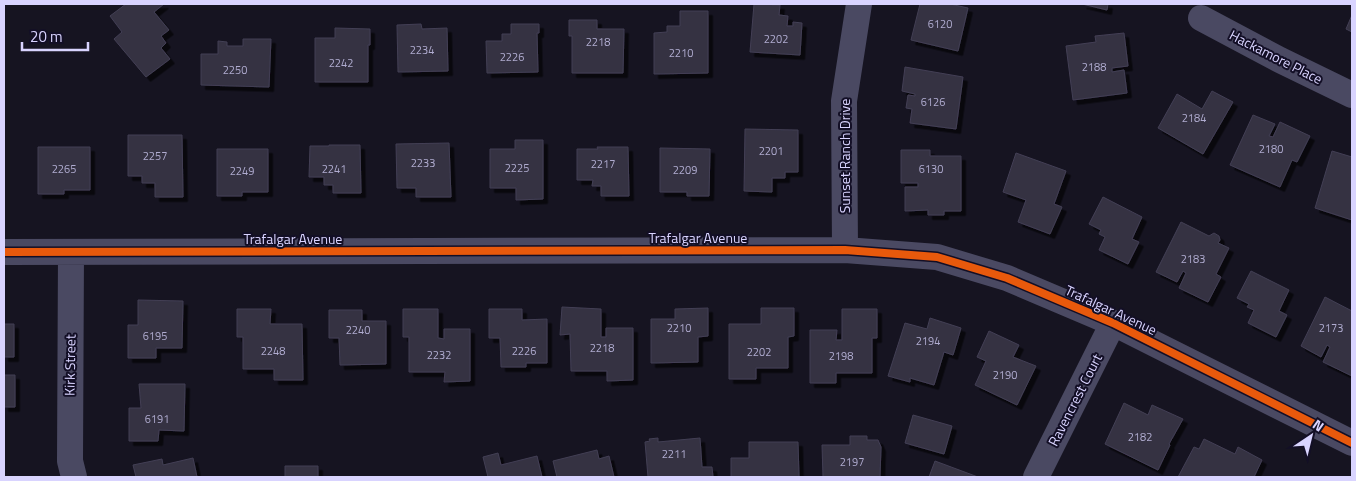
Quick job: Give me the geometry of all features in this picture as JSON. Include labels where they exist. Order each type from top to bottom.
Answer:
[{"type":"street","name":"Sunset Ranch Drive","points":[[845,250],[844,101],[859,4]]},
{"type":"street","name":"Hackamore Place","points":[[1201,18],[1280,60],[1352,95]]},
{"type":"street","name":"Trafalgar Avenue","points":[[4,252],[845,250],[937,257],[1007,278],[1113,323],[1352,443]]},
{"type":"street","name":"Kirk Street","points":[[71,252],[70,461],[74,477]]},
{"type":"street","name":"Ravencrest Court","points":[[1036,477],[1113,323]]},
{"type":"building","points":[[126,4],[164,4],[154,12],[169,30],[161,36],[166,43],[161,48],[170,59],[146,77],[114,39],[122,32],[110,16]]},
{"type":"building","points":[[754,4],[780,5],[779,15],[788,16],[787,26],[793,26],[793,22],[802,23],[800,55],[750,52]]},
{"type":"building","points":[[920,4],[950,4],[968,8],[958,51],[911,40]]},
{"type":"building","points":[[1082,4],[1108,4],[1107,10]]},
{"type":"building","points":[[680,11],[708,11],[708,73],[654,74],[654,33],[667,32],[667,26],[680,26]]},
{"type":"building","points":[[1352,15],[1352,32],[1346,29]]},
{"type":"building","points":[[569,20],[597,20],[597,29],[624,29],[623,73],[572,73],[572,36],[569,36]]},
{"type":"building","points":[[421,24],[422,29],[447,28],[448,71],[398,72],[397,25]]},
{"type":"building","points":[[511,24],[539,24],[539,33],[537,33],[538,72],[487,73],[486,41],[502,41],[502,34],[511,34]]},
{"type":"building","points":[[335,28],[370,29],[368,82],[315,82],[315,38],[335,38]]},
{"type":"building","points":[[1124,33],[1128,66],[1112,68],[1112,72],[1124,70],[1127,93],[1073,100],[1066,46],[1096,42],[1095,36]]},
{"type":"building","points":[[243,39],[271,39],[269,87],[201,85],[201,54],[218,54],[218,41],[227,42],[227,46],[243,46]]},
{"type":"building","points":[[905,67],[963,77],[956,129],[910,123],[912,109],[906,108],[908,95],[915,96],[915,94],[902,91]]},
{"type":"building","points":[[1212,91],[1233,102],[1203,154],[1158,128],[1177,94],[1202,109]]},
{"type":"building","points":[[1253,115],[1275,124],[1269,136],[1273,137],[1280,122],[1310,136],[1297,162],[1292,160],[1280,187],[1230,165]]},
{"type":"building","points":[[745,129],[798,130],[798,172],[785,172],[785,178],[772,178],[772,192],[744,191]]},
{"type":"building","points":[[128,135],[182,135],[183,197],[155,197],[155,183],[142,183],[142,176],[128,176]]},
{"type":"building","points":[[515,140],[543,140],[543,199],[516,200],[516,188],[490,188],[490,149],[515,149]]},
{"type":"building","points":[[449,143],[451,197],[416,197],[416,188],[397,188],[396,144]]},
{"type":"building","points":[[360,145],[361,193],[333,193],[333,185],[324,185],[324,177],[309,177],[310,146]]},
{"type":"building","points":[[38,147],[90,147],[90,190],[64,190],[64,194],[38,194]]},
{"type":"building","points":[[597,147],[628,147],[629,196],[601,196],[601,186],[592,186],[593,180],[577,180],[577,149],[598,149]]},
{"type":"building","points":[[660,148],[710,149],[709,196],[687,196],[687,192],[660,192]]},
{"type":"building","points":[[217,149],[268,149],[268,192],[242,192],[242,196],[217,196]]},
{"type":"building","points":[[901,150],[930,150],[930,156],[961,156],[961,211],[944,211],[944,215],[928,215],[928,210],[905,211],[905,187],[918,187],[918,183],[901,183]]},
{"type":"building","points":[[1332,151],[1352,157],[1352,220],[1315,208]]},
{"type":"building","points":[[1016,153],[1066,171],[1054,204],[1062,207],[1050,234],[1018,222],[1026,200],[1003,192]]},
{"type":"building","points":[[1103,197],[1142,217],[1132,239],[1139,242],[1128,264],[1099,250],[1105,237],[1099,234],[1101,230],[1089,224]]},
{"type":"building","points":[[1181,222],[1209,236],[1214,233],[1219,236],[1220,240],[1218,243],[1229,248],[1216,274],[1221,277],[1208,302],[1179,288],[1186,273],[1183,271],[1177,282],[1156,272]]},
{"type":"building","points":[[1251,271],[1289,290],[1279,311],[1287,315],[1276,337],[1248,323],[1254,310],[1247,307],[1249,304],[1237,298]]},
{"type":"building","points":[[1325,297],[1352,311],[1352,376],[1323,362],[1330,347],[1327,345],[1321,357],[1301,346]]},
{"type":"building","points":[[138,300],[183,301],[182,348],[156,348],[156,358],[128,358],[128,325],[138,325]]},
{"type":"building","points":[[562,307],[601,309],[601,337],[606,337],[606,328],[633,328],[633,380],[607,381],[607,371],[571,371],[570,334],[560,335]]},
{"type":"building","points":[[708,308],[708,336],[698,337],[698,362],[651,363],[651,319],[675,319],[675,309]]},
{"type":"building","points":[[761,308],[794,308],[794,336],[788,337],[788,368],[756,368],[756,379],[729,379],[729,324],[761,324]]},
{"type":"building","points":[[237,309],[271,309],[270,324],[302,324],[303,380],[274,380],[274,369],[243,369],[243,337],[237,337]]},
{"type":"building","points":[[403,309],[438,309],[438,338],[444,339],[444,329],[470,329],[470,381],[444,382],[445,372],[409,372],[409,337],[403,337]]},
{"type":"building","points":[[489,309],[522,309],[522,320],[547,319],[547,363],[526,363],[526,367],[501,367],[500,338],[489,338]]},
{"type":"building","points":[[842,309],[877,309],[877,338],[872,338],[872,373],[836,373],[836,383],[810,383],[810,330],[837,330],[836,340],[842,340]]},
{"type":"building","points":[[329,310],[362,310],[362,321],[386,321],[386,364],[340,365],[339,338],[329,338]]},
{"type":"building","points":[[930,318],[961,328],[953,355],[944,352],[934,385],[910,378],[910,382],[888,376],[905,323],[927,329]]},
{"type":"building","points":[[4,324],[14,324],[14,357],[4,357]]},
{"type":"building","points":[[989,331],[1019,345],[1013,357],[1036,366],[1017,405],[975,385],[986,361],[977,357]]},
{"type":"building","points":[[4,375],[15,375],[15,407],[4,407]]},
{"type":"building","points":[[139,384],[185,384],[184,431],[159,430],[158,441],[129,441],[129,408],[141,408]]},
{"type":"building","points":[[1124,403],[1148,415],[1152,405],[1183,419],[1169,444],[1158,470],[1105,444]]},
{"type":"building","points":[[913,415],[952,426],[944,454],[905,443]]},
{"type":"building","points":[[850,436],[867,436],[867,440],[878,440],[881,447],[880,477],[823,477],[822,445],[850,445]]},
{"type":"building","points":[[658,438],[658,442],[700,438],[702,467],[712,467],[713,477],[648,477],[645,442],[650,441],[649,439]]},
{"type":"building","points":[[1204,439],[1235,454],[1238,447],[1262,460],[1254,477],[1178,477],[1194,447],[1199,449]]},
{"type":"building","points":[[749,442],[798,442],[799,477],[731,477],[731,458],[749,458]]},
{"type":"building","points":[[597,450],[599,459],[609,456],[614,477],[557,477],[553,461]]},
{"type":"building","points":[[498,453],[501,465],[537,456],[542,477],[488,477],[483,457]]},
{"type":"building","points":[[193,458],[197,477],[136,477],[133,465],[162,459],[163,465]]},
{"type":"building","points":[[935,461],[978,477],[929,477]]},
{"type":"building","points":[[285,466],[318,466],[318,477],[285,477]]},
{"type":"cycle path","points":[[4,252],[845,250],[937,257],[1007,278],[1113,323],[1352,443]]}]
